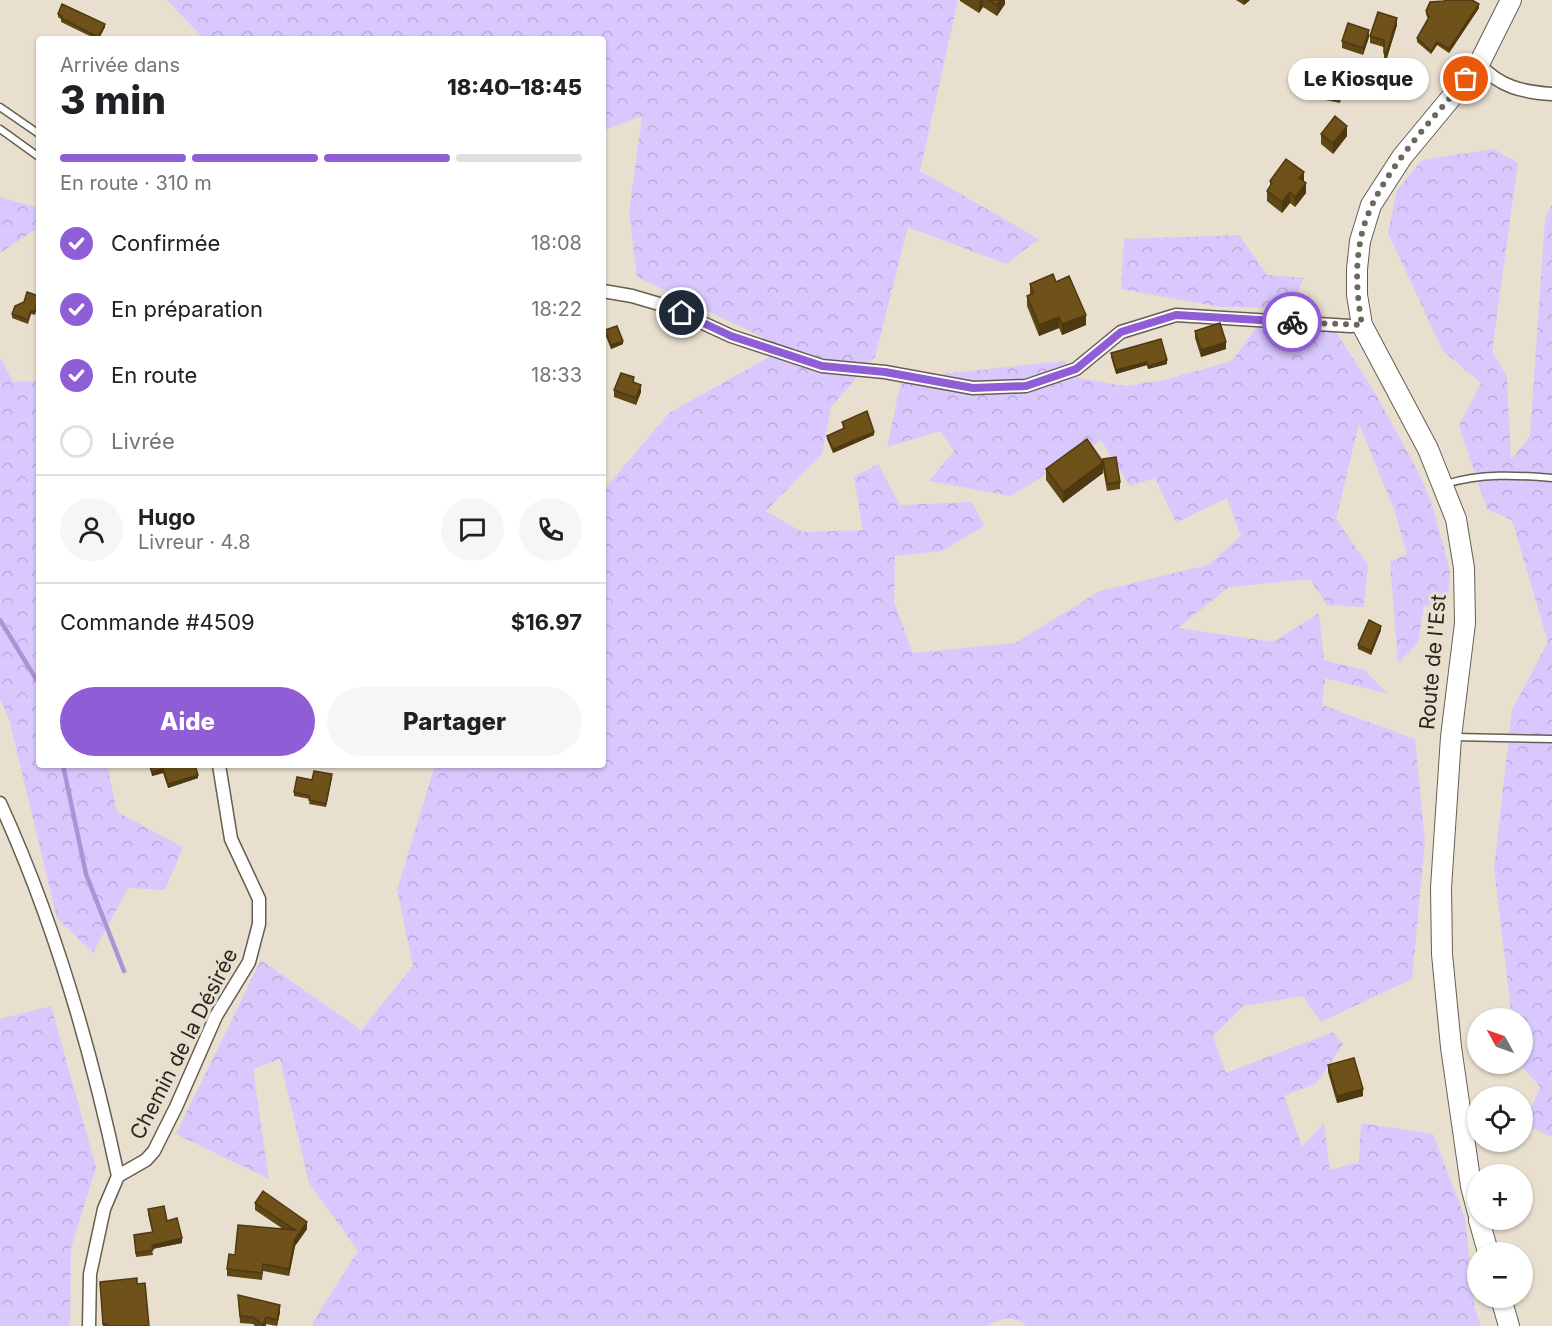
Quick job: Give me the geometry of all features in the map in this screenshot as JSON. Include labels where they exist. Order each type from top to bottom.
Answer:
[{"type":"main road","name":"Route de l'Est","points":[[1468,1164],[1451,1047],[1442,954],[1441,888],[1451,737],[1465,623],[1464,568],[1456,519],[1428,449],[1362,325],[1357,295],[1357,269],[1360,241],[1371,205],[1402,157],[1479,64],[1511,0]]},
{"type":"main road","points":[[1504,1308],[1509,1326]]},
{"type":"street","points":[[1479,64],[1491,77],[1526,92],[1552,94]]},
{"type":"street","points":[[606,292],[666,306],[731,336],[822,366],[885,372],[973,388],[1026,386],[1076,369],[1121,332],[1176,315],[1362,325]]},
{"type":"street","name":"Chemin de la Désirée","points":[[118,1176],[146,1160],[154,1151],[216,1016],[249,962],[259,924],[259,899],[231,839],[219,768]]},
{"type":"street","points":[[0,803],[24,856],[63,969],[102,1097],[118,1176],[104,1209],[90,1274],[89,1326]]},
{"type":"lane","points":[[0,107],[36,132]]},
{"type":"lane","points":[[0,129],[36,155]]},
{"type":"lane","points":[[1443,486],[1477,476],[1552,478]]},
{"type":"lane","points":[[1451,737],[1552,738]]},
{"type":"green space","points":[[167,0],[958,0],[920,171],[1039,239],[1006,264],[908,227],[875,357],[831,407],[822,454],[766,511],[802,532],[863,530],[854,477],[878,464],[900,505],[972,502],[984,526],[942,551],[895,556],[894,602],[913,653],[1015,643],[1100,591],[1208,565],[1241,536],[1227,498],[1176,523],[1155,478],[1130,486],[1101,440],[1011,496],[929,481],[954,451],[940,431],[887,447],[902,378],[1065,361],[1079,378],[1124,386],[1164,380],[1232,361],[1256,328],[1336,332],[1374,391],[1421,477],[1433,508],[1450,571],[1447,608],[1424,606],[1418,643],[1398,663],[1390,562],[1407,554],[1394,509],[1359,424],[1336,519],[1368,565],[1364,607],[1327,605],[1310,579],[1229,587],[1178,628],[1273,642],[1319,613],[1324,660],[1364,670],[1388,694],[1325,678],[1322,705],[1415,739],[1425,842],[1412,979],[1321,1022],[1303,996],[1243,1006],[1213,1036],[1226,1073],[1333,1032],[1343,1044],[1317,1083],[1284,1096],[1302,1147],[1324,1123],[1330,1170],[1359,1162],[1361,1123],[1433,1134],[1465,1218],[1468,1242],[1467,1308],[1475,1308],[1481,1326],[1027,1326],[1017,1320],[1006,1319],[986,1326],[313,1326],[313,1322],[358,1251],[309,1183],[280,1059],[253,1069],[269,1179],[176,1134],[261,960],[361,1030],[413,966],[397,890],[434,768],[606,768],[606,487],[669,413],[785,348],[637,277],[629,212],[642,116],[606,130],[606,36],[201,36]]},
{"type":"green space","points":[[1494,149],[1518,163],[1492,351],[1507,377],[1511,460],[1530,436],[1545,219],[1552,204],[1552,1135],[1550,1136],[1533,1128],[1533,1103],[1540,1087],[1529,1074],[1533,1074],[1533,1008],[1511,1008],[1494,868],[1512,710],[1548,642],[1512,520],[1487,509],[1459,426],[1481,383],[1443,351],[1388,233],[1397,190],[1422,160]]},
{"type":"green space","points":[[0,197],[36,207],[36,229],[0,253]]},
{"type":"green space","points":[[1239,235],[1267,275],[1304,278],[1290,308],[1221,307],[1121,289],[1124,239]]},
{"type":"green space","points":[[0,357],[13,382],[36,381],[36,768],[108,768],[117,812],[183,847],[165,890],[128,888],[93,953],[57,918],[9,719],[0,699]]},
{"type":"green space","points":[[51,1006],[96,1167],[71,1248],[70,1326],[0,1326],[0,1019]]},
{"type":"building","points":[[989,0],[1000,0],[997,5]]},
{"type":"building","points":[[1472,0],[1479,4],[1449,49],[1437,42],[1431,51],[1417,38],[1429,17],[1426,11],[1430,2]]},
{"type":"building","points":[[62,4],[105,24],[99,36],[96,36],[61,18],[62,16],[58,14]]},
{"type":"building","points":[[1378,12],[1397,18],[1386,54],[1384,53],[1384,40],[1370,36]]},
{"type":"building","points":[[1348,23],[1369,30],[1363,48],[1342,41]]},
{"type":"building","points":[[1304,74],[1326,77],[1325,82],[1343,86],[1340,99],[1301,90]]},
{"type":"building","points":[[1335,116],[1347,126],[1333,143],[1321,134]]},
{"type":"building","points":[[1286,159],[1304,172],[1299,178],[1306,183],[1295,197],[1290,192],[1282,202],[1267,191],[1272,183],[1270,181]]},
{"type":"building","points":[[1053,274],[1056,282],[1069,276],[1086,315],[1062,324],[1059,317],[1039,325],[1027,296],[1034,293],[1030,284]]},
{"type":"building","points":[[27,292],[36,295],[36,309],[35,312],[31,311],[28,320],[12,314],[15,306],[24,302]]},
{"type":"building","points":[[1220,323],[1226,342],[1201,350],[1195,331]]},
{"type":"building","points":[[617,326],[623,341],[611,345],[606,330]]},
{"type":"building","points":[[1161,339],[1167,360],[1148,366],[1147,362],[1116,370],[1111,353]]},
{"type":"building","points":[[621,373],[634,377],[633,382],[641,385],[636,398],[614,390]]},
{"type":"building","points":[[867,411],[874,432],[833,449],[827,436],[845,428],[842,422]]},
{"type":"building","points":[[1087,439],[1103,462],[1063,492],[1046,469]]},
{"type":"building","points":[[1116,457],[1120,482],[1107,484],[1103,459]]},
{"type":"building","points":[[1369,620],[1381,626],[1371,651],[1358,645]]},
{"type":"building","points":[[151,768],[196,768],[198,775],[168,784],[163,769],[152,772]]},
{"type":"building","points":[[314,771],[332,774],[326,804],[309,800],[310,796],[294,792],[297,777],[312,780]]},
{"type":"building","points":[[1354,1058],[1363,1089],[1337,1096],[1328,1065]]},
{"type":"building","points":[[263,1191],[307,1222],[295,1239],[289,1269],[263,1264],[262,1273],[227,1269],[229,1254],[235,1255],[238,1225],[295,1230],[255,1203]]},
{"type":"building","points":[[164,1206],[167,1221],[177,1218],[182,1238],[152,1245],[153,1250],[136,1253],[134,1235],[153,1232],[148,1209]]},
{"type":"building","points":[[137,1278],[137,1284],[145,1283],[149,1326],[107,1326],[103,1324],[100,1282]]},
{"type":"building","points":[[238,1295],[280,1305],[277,1320],[266,1317],[263,1325],[253,1317],[240,1316]]},
{"type":"waterway","points":[[0,620],[36,679]]},
{"type":"waterway","points":[[64,768],[86,874],[124,971]]},
{"type":"way so far","points":[[1292,322],[1362,325],[1357,295],[1357,269],[1360,241],[1371,205],[1402,157],[1466,79]]},
{"type":"place","name":"Le Kiosque","points":[[1466,79]]},
{"type":"route","points":[[682,313],[731,336],[822,366],[885,372],[973,388],[1026,386],[1076,369],[1121,332],[1176,315],[1292,322]]}]
